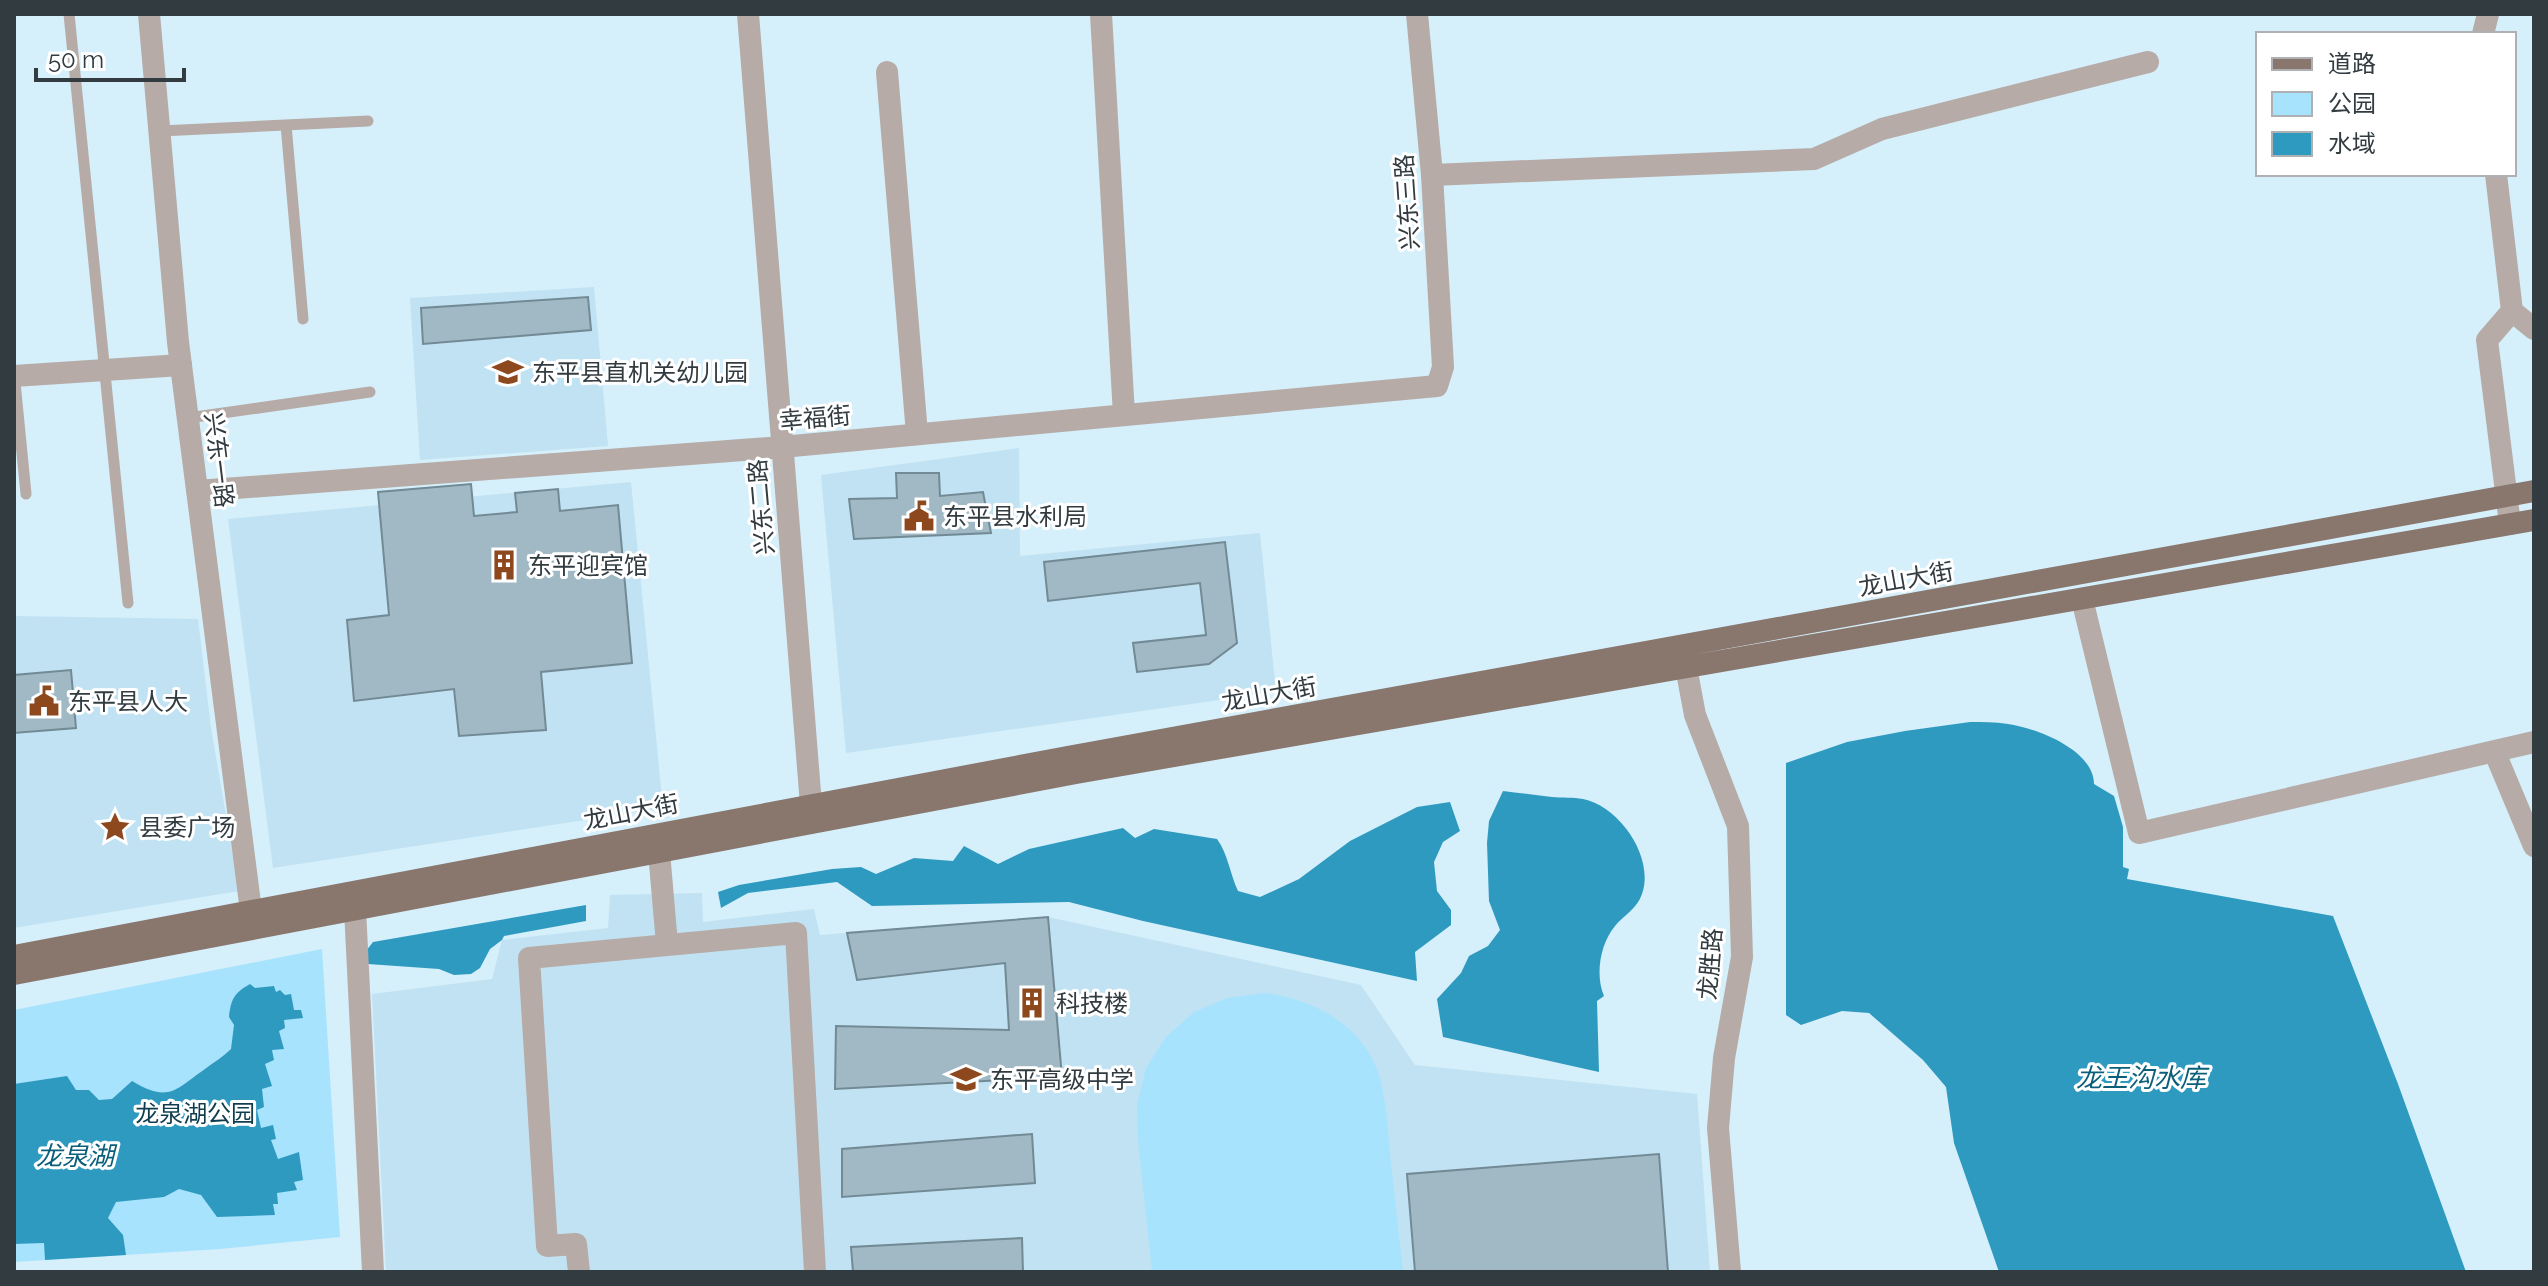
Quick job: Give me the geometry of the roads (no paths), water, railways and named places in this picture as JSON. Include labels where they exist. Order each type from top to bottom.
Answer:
[{"type":"main road","name":"龙山大街","points":[[14,956],[811,805],[2534,491]]},
{"type":"main road","name":"龙山大街","points":[[14,974],[1076,773],[2534,520]]},
{"type":"street","name":"兴东一路","points":[[149,14],[181,365],[251,911]]},
{"type":"street","name":"兴东二路","points":[[748,14],[811,805]]},
{"type":"street","points":[[1101,14],[1124,415]]},
{"type":"street","name":"兴东三路","points":[[1417,14],[1432,175],[1443,367],[1437,386]]},
{"type":"street","points":[[1432,175],[1814,159],[1882,129],[2148,62]]},
{"type":"street","points":[[887,72],[917,434]]},
{"type":"street","points":[[2496,176],[2512,311],[2534,329]]},
{"type":"street","points":[[2510,524],[2487,340],[2512,311]]},
{"type":"street","points":[[14,376],[181,365]]},
{"type":"street","name":"幸福街","points":[[197,491],[782,447],[1437,386]]},
{"type":"street","points":[[2082,599],[2139,833],[2534,742]]},
{"type":"street","name":"龙胜路","points":[[1686,667],[1695,715],[1738,826],[1742,957],[1724,1058],[1718,1128],[1730,1272]]},
{"type":"street","points":[[2495,753],[2534,846]]},
{"type":"street","points":[[659,852],[667,944]]},
{"type":"street","points":[[355,909],[373,1272]]},
{"type":"street","points":[[579,1272],[576,1244],[547,1246],[529,958],[796,933],[815,1272]]},
{"type":"lane","points":[[69,14],[128,603]]},
{"type":"lane","points":[[160,131],[368,121]]},
{"type":"lane","points":[[286,125],[303,319]]},
{"type":"lane","points":[[14,367],[26,494]]},
{"type":"lane","points":[[188,418],[370,392]]},
{"type":"water","name":"龙王沟水库","points":[[1970,722],[2003,723],[2033,730],[2062,743],[2084,761],[2094,784],[2114,796],[2123,827],[2123,867],[2129,869],[2127,879],[2333,916],[2466,1272],[1999,1272],[1954,1143],[1946,1087],[1923,1060],[1869,1013],[1842,1011],[1801,1025],[1786,1015],[1786,763],[1847,742]]},
{"type":"water","points":[[1503,791],[1579,798],[1596,804],[1621,822],[1639,850],[1645,880],[1642,894],[1637,904],[1610,933],[1600,960],[1604,996],[1597,1001],[1599,1072],[1443,1037],[1437,999],[1461,973],[1469,956],[1488,946],[1500,930],[1489,901],[1487,843],[1489,821]]},
{"type":"water","points":[[1450,802],[1460,831],[1443,842],[1434,862],[1437,891],[1451,910],[1451,925],[1415,952],[1417,981],[1069,902],[872,906],[837,882],[748,893],[721,908],[718,892],[739,885],[832,869],[861,867],[876,874],[914,858],[953,861],[964,846],[998,864],[1029,849],[1123,828],[1135,838],[1154,829],[1217,839],[1238,891],[1260,897],[1299,879],[1350,841],[1417,807]]},
{"type":"water","points":[[586,905],[586,921],[504,936],[490,949],[480,968],[471,974],[454,975],[439,969],[368,964],[366,951],[373,942]]},
{"type":"water","name":"龙泉湖","points":[[250,984],[255,988],[274,986],[276,992],[280,990],[285,995],[291,994],[294,1010],[301,1010],[303,1018],[284,1020],[285,1028],[279,1031],[284,1049],[272,1050],[274,1060],[265,1064],[272,1086],[262,1089],[264,1107],[257,1110],[261,1128],[273,1125],[276,1139],[271,1140],[278,1159],[299,1152],[303,1180],[294,1182],[297,1190],[277,1193],[278,1204],[273,1204],[275,1215],[217,1217],[201,1195],[179,1189],[164,1197],[116,1202],[108,1218],[123,1235],[126,1255],[45,1260],[44,1243],[14,1244],[14,1084],[67,1076],[76,1090],[89,1090],[99,1100],[112,1099],[132,1081],[155,1091],[171,1091],[231,1049],[234,1025],[229,1017],[231,1006],[234,997]]},
{"type":"place","name":"东平县直机关幼儿园","points":[[508,372]]},
{"type":"place","name":"东平县水利局","points":[[919,516]]},
{"type":"place","name":"东平迎宾馆","points":[[504,565]]},
{"type":"place","name":"东平县人大","points":[[44,701]]},
{"type":"place","name":"县委广场","points":[[115,827]]},
{"type":"place","name":"科技楼","points":[[1032,1003]]},
{"type":"place","name":"东平高级中学","points":[[966,1079]]},
{"type":"park label","name":"龙泉湖公园","points":[[195,1113]]}]
